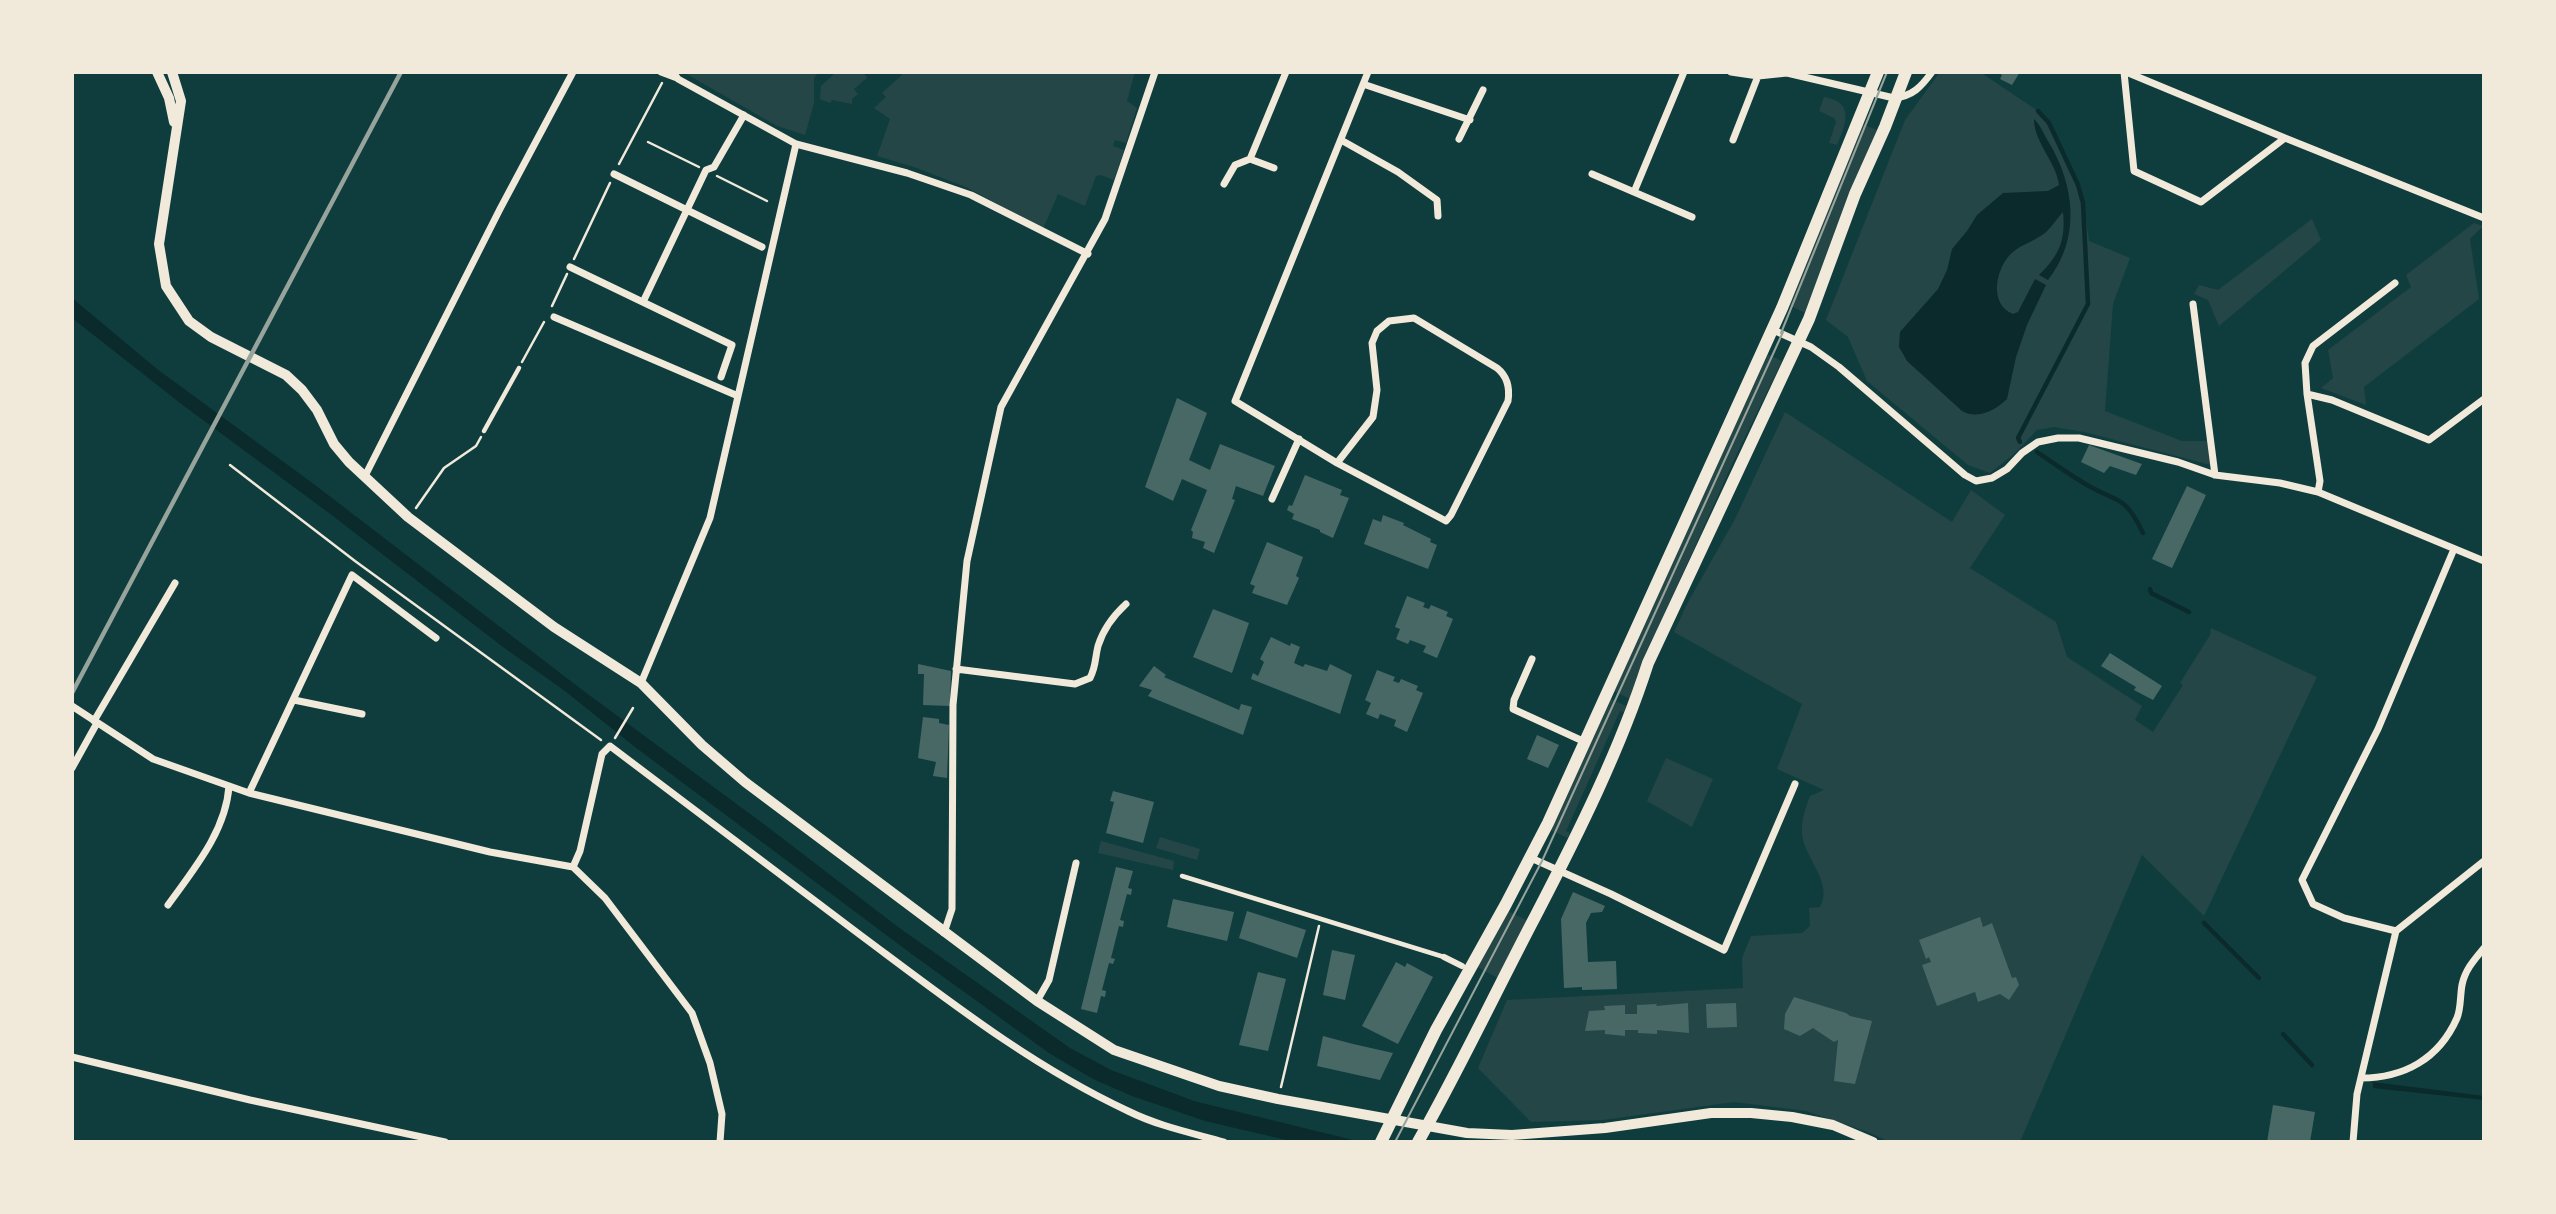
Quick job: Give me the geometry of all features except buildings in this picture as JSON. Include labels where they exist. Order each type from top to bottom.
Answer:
[{"type":"main road","points":[[1383,1137],[1449,1006],[1531,858],[1585,742],[1788,295],[1878,72]]},
{"type":"main road","points":[[1419,1140],[1560,872],[1618,744],[1648,663],[1678,596],[1798,341],[1854,194],[1885,127],[1906,72]]},
{"type":"street","points":[[157,72],[169,98],[176,130]]},
{"type":"street","points":[[172,72],[181,101],[159,244],[166,286],[189,321],[211,337],[286,375],[317,410],[334,444],[408,517],[554,627],[641,683],[702,745],[745,782],[944,933],[1037,1001],[1114,1050],[1236,1091],[1467,1133],[1512,1135],[1605,1128],[1711,1113],[1751,1113],[1833,1125],[1873,1142]]},
{"type":"street","points":[[365,476],[500,209],[573,72]]},
{"type":"street","points":[[944,933],[952,909],[953,705],[967,561],[1001,407],[1105,219],[1155,72]]},
{"type":"street","points":[[1250,159],[1286,72]]},
{"type":"street","points":[[1337,463],[1373,417],[1377,390],[1372,343],[1377,331],[1389,321],[1414,318],[1503,373],[1510,391],[1508,401],[1446,521],[1337,463],[1235,401],[1368,72]]},
{"type":"street","points":[[1634,192],[1684,72]]},
{"type":"street","points":[[1731,72],[1758,76],[1788,72],[1894,99],[1908,97],[1920,88],[1932,72]]},
{"type":"street","points":[[2285,138],[2202,202],[2134,171],[2125,72],[2484,218]]},
{"type":"street","points":[[670,74],[796,144],[907,173],[971,195],[1088,254]]},
{"type":"street","points":[[1733,140],[1758,76]]},
{"type":"street","points":[[1363,84],[1470,120]]},
{"type":"street","points":[[1459,139],[1483,90]]},
{"type":"street","points":[[643,302],[706,170],[714,167],[744,115]]},
{"type":"street","points":[[1341,140],[1398,172],[1437,200],[1438,216]]},
{"type":"street","points":[[641,683],[710,518],[796,144]]},
{"type":"street","points":[[1224,184],[1235,165],[1250,159],[1274,168]]},
{"type":"street","points":[[614,174],[762,247]]},
{"type":"street","points":[[1591,174],[1692,217]]},
{"type":"street","points":[[570,267],[732,345],[721,377]]},
{"type":"street","points":[[2318,492],[2320,481],[2305,363],[2312,346],[2395,282]]},
{"type":"street","points":[[2193,304],[2215,475]]},
{"type":"street","points":[[552,313],[738,396]]},
{"type":"street","points":[[1772,329],[1811,347],[1839,367],[1965,475],[1976,481],[1992,478],[2007,469],[2022,453],[2038,442],[2068,437],[2080,438],[2178,462],[2215,475],[2280,482],[2318,492],[2484,561]]},
{"type":"street","points":[[2308,394],[2332,400],[2429,440],[2484,399]]},
{"type":"street","points":[[1272,499],[1299,439]]},
{"type":"street","points":[[2396,931],[2344,918],[2313,904],[2301,880],[2378,729],[2454,550]]},
{"type":"street","points":[[249,793],[352,575],[436,638]]},
{"type":"street","points":[[72,768],[175,583]]},
{"type":"street","points":[[956,669],[1075,684],[1083,681],[1090,678],[1097,665],[1100,640],[1115,615],[1126,604]]},
{"type":"street","points":[[1532,659],[1514,700],[1513,709],[1585,742]]},
{"type":"street","points":[[294,700],[362,714]]},
{"type":"street","points":[[72,706],[153,759],[249,793],[490,852],[573,867],[605,898],[692,1013],[722,1114],[720,1142]]},
{"type":"street","points":[[573,867],[580,851],[602,754],[610,746],[960,1009],[1063,1078],[1130,1112],[1174,1129],[1224,1142]]},
{"type":"street","points":[[1531,858],[1724,950],[1795,784]]},
{"type":"street","points":[[168,905],[223,822],[228,805],[229,786]]},
{"type":"street","points":[[2353,1142],[2357,1094],[2396,931],[2484,861]]},
{"type":"street","points":[[1037,1001],[1049,980],[1076,863]]},
{"type":"street","points":[[2361,1078],[2397,1075],[2430,1057],[2458,1017],[2463,982],[2469,966],[2484,948]]},
{"type":"street","points":[[1444,957],[1462,966]]},
{"type":"street","points":[[72,1057],[250,1100],[445,1142]]},
{"type":"lane","points":[[484,431],[519,368]]},
{"type":"lane","points":[[1182,876],[1444,957]]},
{"type":"path","points":[[552,313],[570,267],[614,174],[670,74]]},
{"type":"path","points":[[648,142],[767,201]]},
{"type":"path","points":[[519,368],[544,321]]},
{"type":"path","points":[[415,510],[444,468],[476,446],[484,431]]},
{"type":"path","points":[[230,465],[365,570],[610,746],[633,708]]},
{"type":"path","points":[[1278,1099],[1322,920]]},
{"type":"shaded area","points":[[683,72],[819,72],[814,78],[814,103],[805,135],[777,126]]},
{"type":"shaded area","points":[[836,72],[866,72],[864,73],[867,78],[854,89],[858,94],[852,99],[852,104],[832,100],[830,103],[820,99],[821,86]]},
{"type":"shaded area","points":[[899,72],[1135,72],[1127,101],[1137,108],[1126,143],[1115,140],[1113,146],[1124,150],[1114,180],[1096,176],[1085,206],[1058,194],[1043,229],[968,188],[877,156],[890,119],[874,108],[886,97],[882,93],[902,75]]},
{"type":"shaded area","points":[[1940,72],[1980,72],[2050,122],[2082,190],[2089,241],[2130,258],[2113,304],[2105,411],[2182,441],[2207,441],[2211,465],[2084,432],[2054,427],[2037,430],[2014,454],[1990,473],[1968,465],[1867,381],[1848,337],[1826,320],[1905,120]]},
{"type":"shaded area","points":[[1824,97],[1834,100],[1844,109],[1845,122],[1837,145],[1829,143],[1836,122],[1834,118],[1819,111]]},
{"type":"shaded area","points":[[2034,119],[2057,158],[2069,193],[2070,229],[2066,247],[2048,280],[2039,275],[2060,247],[2063,212],[2045,233],[2016,249],[2008,257],[2000,271],[1997,288],[2001,304],[2006,310],[2013,314],[2018,312],[2035,279],[2046,285],[2027,325],[2016,357],[2007,399],[1986,412],[1968,414],[1907,361],[1899,347],[1900,332],[1938,289],[1947,270],[1952,249],[1977,215],[2003,193],[2048,191],[2059,185],[2054,168],[2037,136]]},
{"type":"shaded area","points":[[1862,124],[1877,130],[1845,203],[1805,313],[1789,305]]},
{"type":"shaded area","points":[[2312,219],[2321,240],[2219,326],[2208,300],[2194,294],[2199,285],[2218,290]]},
{"type":"shaded area","points":[[2474,223],[2483,226],[2470,239],[2479,299],[2364,387],[2366,405],[2321,388],[2333,378],[2328,350],[2411,287],[2406,275]]},
{"type":"shaded area","points":[[72,298],[157,369],[315,485],[581,689],[898,927],[1070,1048],[1111,1070],[1194,1101],[1361,1142],[1295,1142],[1205,1121],[1132,1096],[1093,1079],[1049,1053],[913,955],[184,406],[72,318]]},
{"type":"shaded area","points":[[1767,354],[1782,361],[1646,655],[1630,699],[1614,691]]},
{"type":"shaded area","points":[[1785,412],[1952,522],[1971,490],[2005,515],[1970,568],[2056,622],[2067,657],[2142,706],[2135,720],[2153,732],[2183,685],[2180,683],[2210,635],[2211,628],[2317,677],[2204,916],[2142,855],[2020,1142],[1890,1142],[1806,1111],[1734,1102],[1603,1120],[1531,1122],[1478,1068],[1507,1000],[1743,988],[1742,958],[1751,936],[1802,933],[1810,926],[1809,908],[1820,907],[1823,898],[1821,880],[1804,843],[1802,829],[1810,796],[1824,790],[1777,769],[1802,704],[1674,632],[1735,519]]},
{"type":"shaded area","points":[[1611,699],[1626,706],[1624,712],[1620,711],[1566,831],[1570,833],[1568,838],[1550,830]]},
{"type":"shaded area","points":[[1666,758],[1713,779],[1692,827],[1647,801]]},
{"type":"shaded area","points":[[1160,837],[1200,849],[1197,860],[1156,848]]},
{"type":"shaded area","points":[[1101,841],[1174,861],[1173,870],[1098,853]]},
{"type":"shaded area","points":[[1508,911],[1528,921],[1499,979],[1476,966]]},
{"type":"shaded area","points":[[2373,1082],[2484,1096],[2484,1100],[2373,1088]]},
{"type":"waterway","points":[[2020,442],[2018,438],[2088,304],[2083,203],[2078,185],[2049,123],[2038,111]]},
{"type":"waterway","points":[[2037,452],[2087,485],[2126,506],[2143,533]]},
{"type":"waterway","points":[[2150,589],[2151,593],[2189,612]]},
{"type":"waterway","points":[[2204,923],[2259,978]]},
{"type":"waterway","points":[[2283,1034],[2312,1065]]},
{"type":"tram line","points":[[1395,1142],[1542,861],[1783,332],[1781,333],[1887,72]]},
{"type":"railway","points":[[72,693],[401,72]]}]
